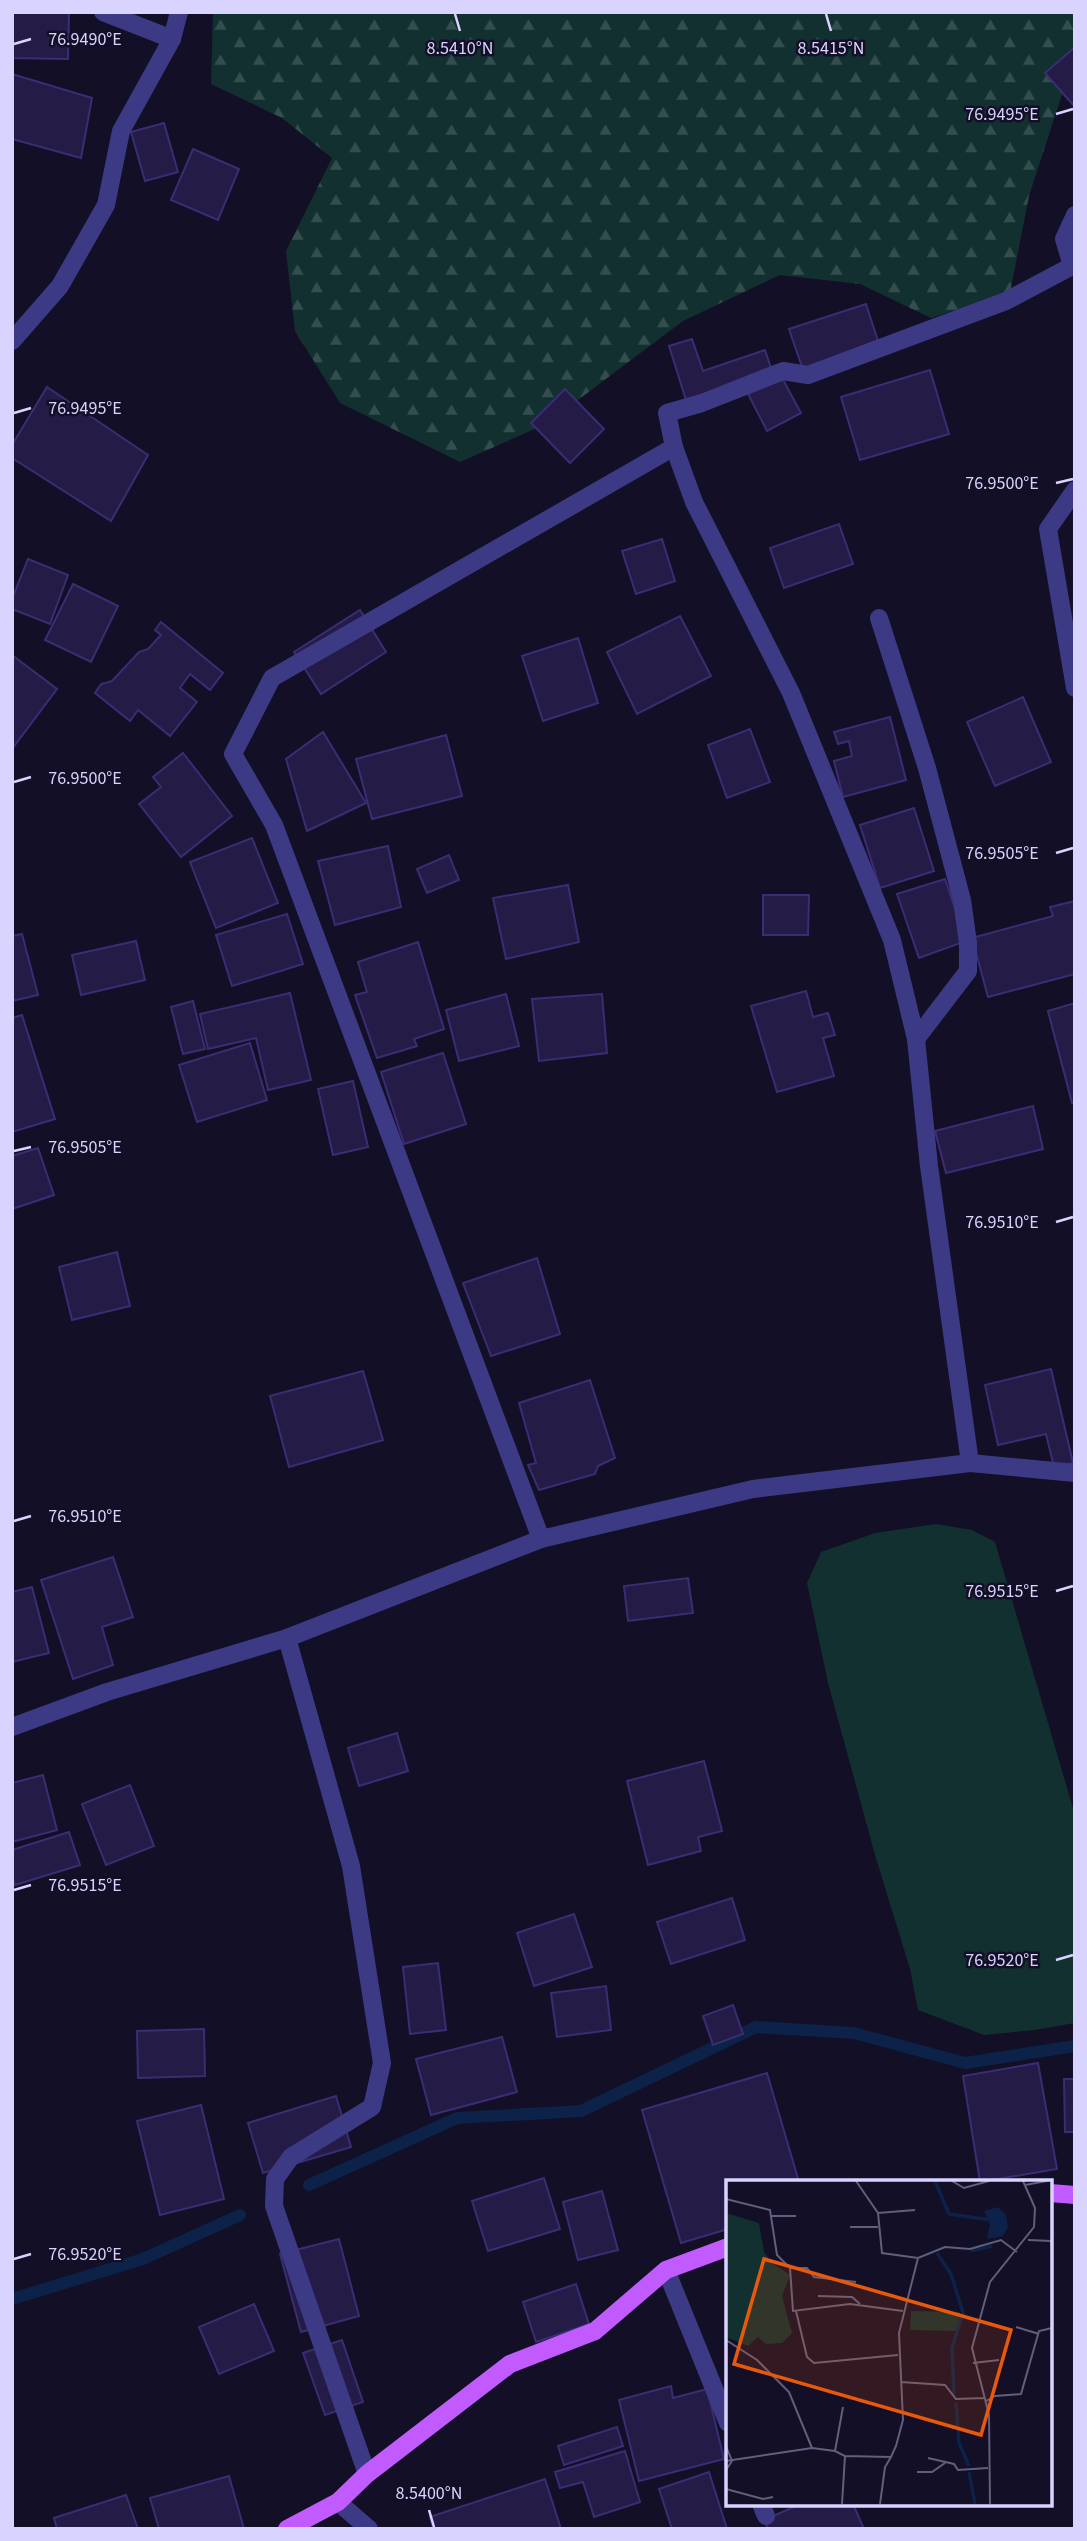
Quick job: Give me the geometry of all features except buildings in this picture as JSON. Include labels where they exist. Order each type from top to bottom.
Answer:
[{"type":"main road","points":[[1052,2193],[1075,2195]]},
{"type":"main road","points":[[287,2529],[338,2502],[367,2474],[510,2364],[595,2331],[666,2270],[726,2248]]},
{"type":"street","points":[[103,12],[172,39]]},
{"type":"street","points":[[12,341],[60,286],[106,205],[121,131],[172,39],[179,12]]},
{"type":"street","points":[[970,1463],[929,1167],[916,1039],[892,940],[796,705],[694,502],[674,447],[667,413],[702,403],[783,371],[808,375],[1006,301],[1073,272],[1064,239],[1075,215]]},
{"type":"street","points":[[541,1539],[274,825],[233,754],[272,678],[674,447]]},
{"type":"street","points":[[1075,490],[1048,529],[1075,688]]},
{"type":"street","points":[[879,618],[927,768],[962,900],[968,943],[968,971],[916,1039]]},
{"type":"street","points":[[12,1727],[107,1692],[287,1638],[541,1539],[753,1489],[970,1463],[1075,1473]]},
{"type":"street","points":[[287,1638],[351,1866],[383,2063],[372,2107],[291,2157],[275,2179],[274,2206],[367,2474]]},
{"type":"street","points":[[666,2270],[726,2418]]},
{"type":"street","points":[[338,2502],[369,2529]]},
{"type":"green space","points":[[213,12],[1075,12],[1075,72],[1066,82],[1029,196],[1010,293],[931,318],[860,284],[780,275],[683,321],[546,424],[460,462],[340,403],[295,331],[286,251],[332,158],[282,118],[211,84]]},
{"type":"green space","points":[[936,1524],[972,1530],[995,1542],[1075,1815],[1075,2023],[984,2035],[918,2010],[910,1969],[875,1855],[828,1683],[807,1583],[821,1552],[875,1533]]},
{"type":"waterway","points":[[309,2185],[457,2118],[581,2111],[756,2027],[854,2033],[965,2063],[1075,2046]]},
{"type":"waterway","points":[[12,2299],[143,2259],[240,2215]]}]
